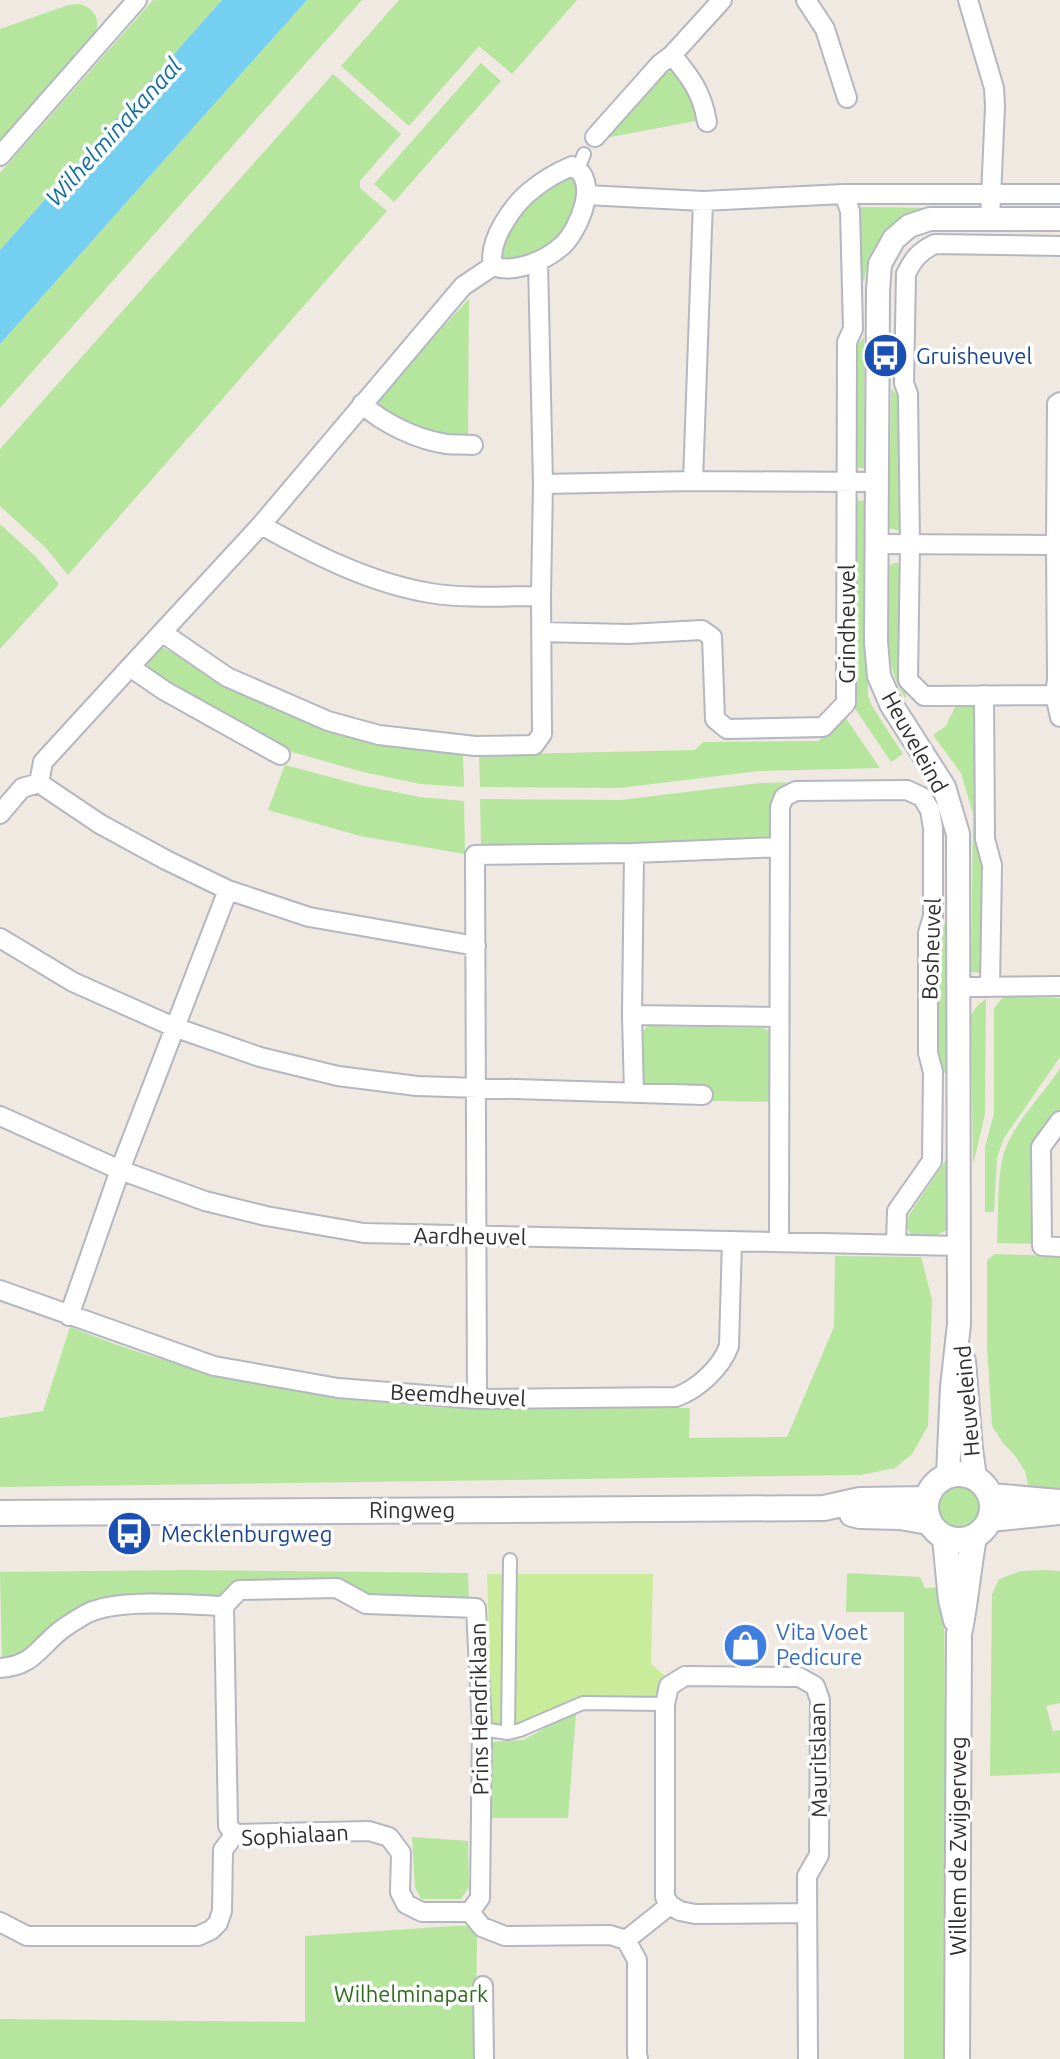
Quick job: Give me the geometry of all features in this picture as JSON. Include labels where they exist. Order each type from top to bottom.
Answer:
[{"type":"main road","points":[[985,1497],[982,1532],[974,1537],[957,1541],[933,1520],[932,1488],[948,1475],[959,1473],[985,1497],[1060,1512]]},
{"type":"main road","points":[[985,1497],[1060,1502]]},
{"type":"main road","name":"Ringweg","points":[[0,1513],[824,1508],[860,1516],[933,1520]]},
{"type":"main road","name":"Willem de Zwijgerweg","points":[[933,1520],[959,1634]]},
{"type":"main road","name":"Willem de Zwijgerweg","points":[[957,2059],[959,1634],[974,1537]]},
{"type":"street","points":[[0,156],[137,0]]},
{"type":"street","points":[[595,137],[722,0]]},
{"type":"street","points":[[806,0],[825,29],[847,98]]},
{"type":"street","points":[[968,0],[994,88],[990,220]]},
{"type":"street","points":[[672,55],[695,83],[704,102],[707,122]]},
{"type":"street","points":[[581,162],[586,195],[583,211],[566,242],[538,262],[514,269],[493,266],[491,258],[496,237],[511,212],[531,190],[558,172],[581,162]]},
{"type":"street","points":[[844,194],[850,211],[853,329],[847,342],[847,482]]},
{"type":"street","points":[[586,195],[703,201],[844,194],[1060,194]]},
{"type":"street","points":[[693,481],[703,201]]},
{"type":"street","name":"Heuveleind","points":[[948,1475],[952,1387],[959,1324],[958,834],[944,787],[891,704],[879,676],[876,642],[880,264],[894,239],[909,226],[930,219],[1060,219]]},
{"type":"street","points":[[1058,694],[924,696],[908,680],[908,394],[904,383],[906,274],[912,260],[923,250],[935,244],[1060,246]]},
{"type":"street","points":[[163,633],[227,677],[328,721],[379,735],[475,746],[534,745],[542,734],[543,484],[538,262]]},
{"type":"street","points":[[39,783],[43,762],[261,525],[463,286],[493,266]]},
{"type":"street","points":[[1060,402],[1057,404],[1056,545],[1060,717]]},
{"type":"street","points":[[362,404],[393,426],[428,439],[447,444],[473,445]]},
{"type":"street","name":"Grindheuvel","points":[[541,632],[628,634],[702,630],[712,637],[715,719],[727,729],[823,727],[846,703],[847,482]]},
{"type":"street","points":[[543,484],[877,482]]},
{"type":"street","points":[[261,525],[311,553],[400,587],[434,594],[541,596]]},
{"type":"street","points":[[877,544],[1056,545]]},
{"type":"street","points":[[130,667],[165,691],[280,755]]},
{"type":"street","points":[[984,695],[985,839],[992,865],[990,987]]},
{"type":"street","points":[[0,814],[22,788],[39,783],[113,831],[228,890],[309,917],[476,946]]},
{"type":"street","name":"Bosheuvel","points":[[779,847],[780,807],[784,797],[796,791],[907,790],[922,797],[930,810],[933,828],[933,916],[928,933],[928,1053],[933,1072],[932,1161],[897,1211],[896,1243]]},
{"type":"street","points":[[477,1399],[475,855],[779,847],[779,1242]]},
{"type":"street","points":[[634,853],[634,1093]]},
{"type":"street","points":[[69,1316],[120,1170],[228,890]]},
{"type":"street","points":[[0,938],[73,982],[174,1027],[260,1057],[338,1076],[417,1086],[703,1095]]},
{"type":"street","points":[[960,987],[1060,986]]},
{"type":"street","points":[[632,1015],[779,1017]]},
{"type":"street","name":"Aardheuvel","points":[[0,1116],[120,1170],[205,1201],[266,1216],[364,1233],[960,1246]]},
{"type":"street","points":[[1051,1246],[1041,1147],[1060,1121]]},
{"type":"street","name":"Beemdheuvel","points":[[0,1290],[214,1366],[338,1388],[477,1399],[676,1397],[691,1392],[725,1358],[729,1346],[732,1241]]},
{"type":"street","name":"Heuveleind","points":[[959,1324],[971,1449],[985,1497]]},
{"type":"street","points":[[508,1733],[510,1560]]},
{"type":"street","name":"Prins Hendriklaan","points":[[0,1668],[23,1664],[62,1630],[90,1612],[121,1604],[224,1606],[239,1590],[337,1588],[366,1604],[476,1608],[482,1729],[480,1898],[476,1920]]},
{"type":"street","points":[[224,1606],[228,1826],[235,1834]]},
{"type":"street","name":"Mauritslaan","points":[[665,1704],[669,1686],[685,1676],[799,1677],[815,1686],[820,1700],[819,1855],[807,1876],[808,2059]]},
{"type":"street","points":[[482,1729],[508,1733],[520,1730],[583,1703],[665,1704],[665,1897],[670,1905],[695,1914],[806,1913]]},
{"type":"street","name":"Sophialaan","points":[[0,1922],[27,1936],[198,1936],[218,1923],[222,1911],[223,1850],[235,1834],[369,1831],[389,1837],[401,1853],[400,1892],[406,1904],[422,1912],[476,1920],[505,1936],[610,1935],[626,1940]]},
{"type":"street","points":[[638,2059],[637,1960],[626,1940],[670,1905]]},
{"type":"street","points":[[483,1986],[484,2059]]},
{"type":"green space","points":[[153,0],[222,0],[0,250],[0,173]]},
{"type":"green space","points":[[307,0],[362,0],[0,408],[0,344]]},
{"type":"green space","points":[[399,0],[577,0],[512,74],[479,46],[409,126],[341,66]]},
{"type":"green space","points":[[80,4],[96,17],[97,27],[93,38],[0,140],[0,29],[68,5]]},
{"type":"green space","points":[[481,63],[501,81],[394,202],[374,184]]},
{"type":"green space","points":[[673,71],[690,93],[696,121],[605,138],[663,72]]},
{"type":"green space","points":[[333,74],[401,134],[360,181],[360,188],[387,211],[68,575],[46,548],[0,506],[0,449]]},
{"type":"green space","points":[[572,174],[577,182],[577,202],[563,232],[538,253],[501,262],[502,239],[534,194]]},
{"type":"green space","points":[[861,207],[931,208],[895,228],[878,243],[864,282],[856,268],[857,210]]},
{"type":"green space","points":[[469,299],[468,434],[462,440],[430,435],[376,409],[376,398]]},
{"type":"green space","points":[[864,337],[865,468],[854,468],[853,351]]},
{"type":"green space","points":[[891,389],[904,400],[904,532],[889,528]]},
{"type":"green space","points":[[854,500],[865,501],[868,695],[903,754],[891,762],[852,704]]},
{"type":"green space","points":[[0,524],[36,557],[59,584],[0,649]]},
{"type":"green space","points":[[893,563],[904,567],[906,699],[898,685],[889,653],[889,566]]},
{"type":"green space","points":[[160,646],[249,696],[310,724],[360,739],[463,755],[464,787],[421,784],[363,772],[278,748],[140,668]]},
{"type":"green space","points":[[956,705],[978,705],[976,843],[986,863],[986,973],[971,972],[973,814],[961,773],[933,735],[946,726]]},
{"type":"green space","points":[[843,714],[880,768],[759,771],[620,788],[480,787],[479,755],[695,750],[703,742],[819,741]]},
{"type":"green space","points":[[285,765],[419,797],[464,801],[465,854],[360,836],[268,810]]},
{"type":"green space","points":[[803,782],[782,794],[774,841],[761,844],[481,845],[480,799],[621,800],[760,783]]},
{"type":"green space","points":[[947,918],[947,1075],[938,1066],[937,944]]},
{"type":"green space","points":[[1004,996],[1060,998],[1060,1057],[1004,1138],[997,1158],[994,1212],[985,1212],[985,1147],[994,1113],[994,1008]]},
{"type":"green space","points":[[986,999],[985,1114],[973,1165],[971,1015]]},
{"type":"green space","points":[[648,1026],[762,1028],[774,1033],[774,1102],[710,1101],[634,1089],[642,1073],[643,1031]]},
{"type":"green space","points":[[1060,1068],[1060,1110],[1035,1143],[1035,1244],[997,1243],[999,1181],[1006,1147],[1017,1126]]},
{"type":"green space","points":[[948,1157],[949,1229],[935,1236],[911,1235],[907,1227],[909,1215]]},
{"type":"green space","points":[[995,1254],[1060,1256],[1060,1497],[1030,1493],[1025,1471],[992,1426],[987,1345],[987,1260]]},
{"type":"green space","points":[[835,1256],[921,1257],[932,1299],[928,1426],[912,1454],[895,1468],[860,1475],[0,1487],[0,1418],[43,1411],[70,1327],[210,1373],[306,1393],[452,1408],[690,1408],[689,1438],[787,1437],[834,1327]]},
{"type":"green space","points":[[959,1485],[968,1486],[975,1492],[981,1499],[981,1517],[975,1524],[968,1530],[959,1531],[950,1530],[943,1524],[937,1517],[936,1508],[937,1499],[943,1492],[950,1486]]},
{"type":"green space","points":[[1021,1571],[1060,1571],[1060,1703],[1046,1706],[1053,1731],[1060,1730],[1060,1773],[990,1776],[992,1594],[999,1579]]},
{"type":"green space","points":[[0,1572],[468,1573],[469,1601],[372,1600],[337,1585],[218,1601],[125,1601],[23,1659],[2,1662]]},
{"type":"green space","points":[[847,1573],[920,1577],[925,1588],[944,1587],[947,2059],[904,2059],[904,1612],[846,1612]]},
{"type":"green space","points":[[487,1574],[653,1574],[651,1664],[669,1679],[659,1688],[659,1697],[569,1700],[519,1727],[492,1729]]},
{"type":"green space","points":[[576,1713],[568,1818],[491,1818],[492,1742],[523,1740]]},
{"type":"green space","points":[[412,1837],[468,1841],[469,1887],[461,1899],[421,1899],[415,1887]]},
{"type":"green space","name":"Wilhelminapark","points":[[477,1926],[476,2059],[0,2059],[0,2019],[305,2022],[305,1936]]},
{"type":"water","name":"Wilhelminakanaal","points":[[222,0],[307,0],[0,344],[0,250]]},
{"type":"place","name":"Gruisheuvel","points":[[885,356]]},
{"type":"place","name":"Mecklenburgweg","points":[[130,1534]]},
{"type":"place","name":"Vita Voet Pedicure","points":[[745,1645]]}]
